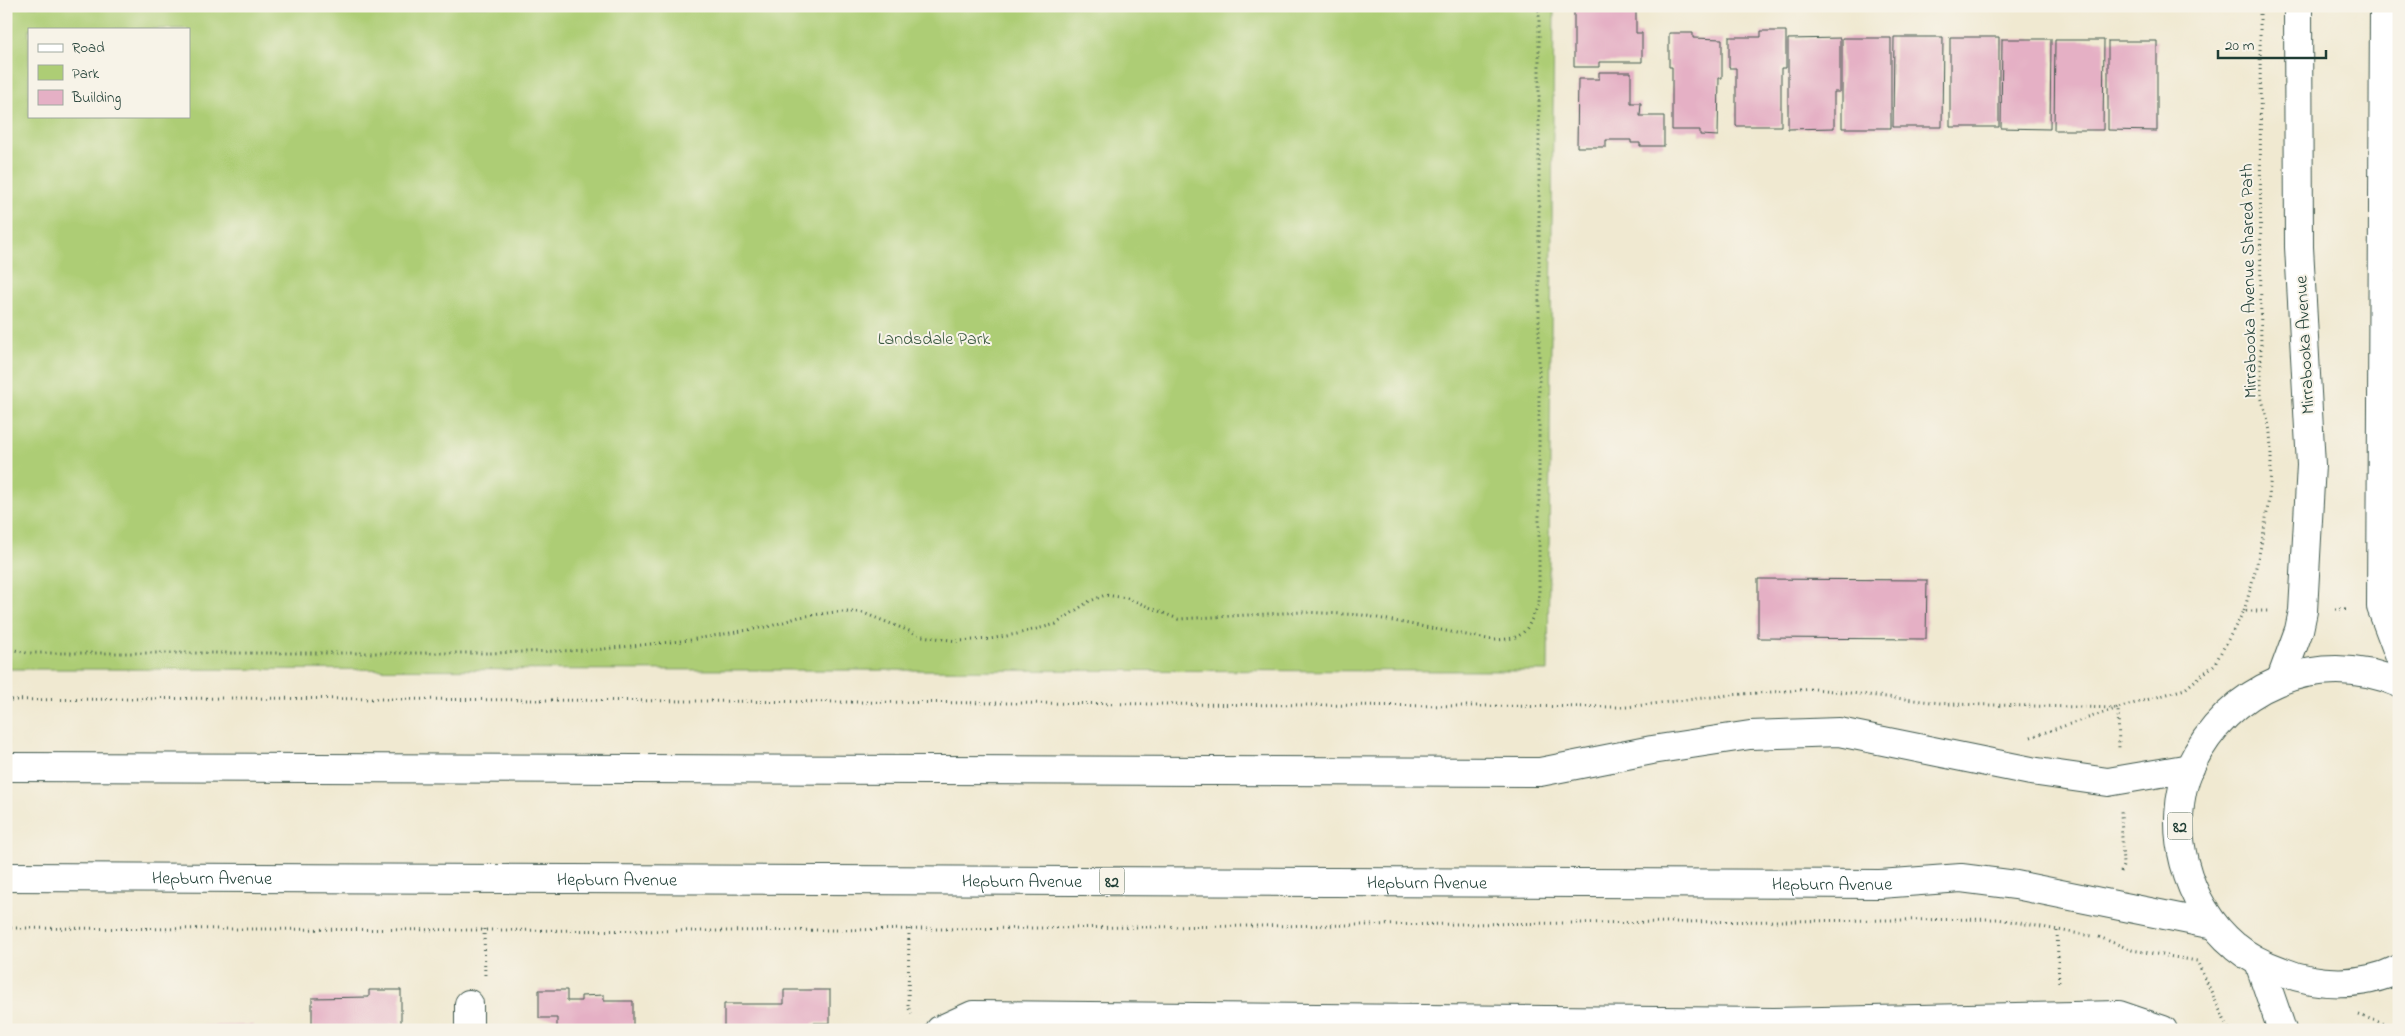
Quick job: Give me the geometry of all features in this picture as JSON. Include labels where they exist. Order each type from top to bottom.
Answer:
[{"type":"main road","name":"Mirrabooka Avenue","points":[[2281,679],[2298,630],[2302,611],[2311,466],[2299,247],[2298,6]]},
{"type":"main road","points":[[2384,6],[2381,607],[2399,655]]},
{"type":"main road","name":"82","points":[[2399,683],[2382,676],[2348,670],[2314,671],[2281,679],[2242,700],[2212,730],[2190,768],[2180,809],[2180,850],[2192,890],[2214,925],[2234,946],[2258,963],[2300,979],[2344,983],[2388,974],[2399,969]]},
{"type":"main road","points":[[6,767],[1540,772],[1652,750],[1750,735],[1839,732],[2031,771],[2108,782],[2190,768]]},
{"type":"main road","name":"Hepburn Avenue","points":[[6,878],[1880,884],[1961,878],[2016,885],[2214,925]]},
{"type":"main road","points":[[2258,963],[2282,1030]]},
{"type":"main road","points":[[928,1026],[973,1015],[1342,1025],[1774,1026],[2119,1015],[2163,1030]]},
{"type":"path","points":[[6,648],[27,653],[490,653],[593,650],[690,640],[771,626],[799,617],[835,612],[860,612],[922,636],[965,640],[1017,634],[1056,624],[1088,602],[1105,595],[1127,598],[1178,619],[1301,612],[1362,615],[1493,640],[1513,640],[1526,630],[1539,604],[1539,6]]},
{"type":"path","name":"Mirrabooka Avenue Shared Path","points":[[6,700],[231,698],[1626,707],[1729,695],[1815,690],[1949,704],[2118,708],[2185,690],[2214,665],[2244,611],[2260,560],[2270,498],[2270,432],[2261,396],[2260,6]]},
{"type":"path","points":[[2244,611],[2302,611],[2381,607]]},
{"type":"path","points":[[2100,937],[2123,866],[2118,708]]},
{"type":"path","points":[[6,928],[909,929],[1998,919],[2057,931],[2100,937],[2132,950],[2197,961],[2229,1030]]},
{"type":"path","points":[[909,929],[908,1006],[928,1026]]},
{"type":"path","points":[[469,1017],[486,977],[484,930]]},
{"type":"path","points":[[2057,931],[2060,1017]]},
{"type":"path","points":[[2358,1015],[2399,1029]]},
{"type":"green space","name":"Landsdale Park","points":[[6,6],[1554,6],[1548,671],[6,669]]},
{"type":"building","points":[[1574,6],[1636,6],[1636,33],[1642,33],[1642,62],[1599,62],[1599,67],[1574,67]]},
{"type":"building","points":[[1761,31],[1786,31],[1786,68],[1781,68],[1781,126],[1736,126],[1736,68],[1729,68],[1729,37],[1761,37]]},
{"type":"building","points":[[1669,33],[1693,33],[1693,38],[1722,39],[1722,78],[1719,78],[1718,136],[1700,135],[1700,130],[1672,130],[1672,67],[1669,67]]},
{"type":"building","points":[[1894,37],[1943,37],[1942,127],[1893,127]]},
{"type":"building","points":[[1950,37],[1999,37],[1999,127],[1950,127]]},
{"type":"building","points":[[1840,38],[1840,92],[1834,92],[1834,128],[1788,129],[1788,39]]},
{"type":"building","points":[[1842,38],[1891,38],[1891,128],[1842,128]]},
{"type":"building","points":[[2002,39],[2051,39],[2050,129],[2001,128]]},
{"type":"building","points":[[2055,40],[2104,40],[2103,130],[2054,130]]},
{"type":"building","points":[[2108,41],[2157,41],[2157,131],[2108,130]]},
{"type":"building","points":[[1599,72],[1631,72],[1631,103],[1641,103],[1640,116],[1664,116],[1664,146],[1640,146],[1640,143],[1631,143],[1631,140],[1606,140],[1606,147],[1577,147],[1578,79],[1599,79]]},
{"type":"building","points":[[1758,579],[1927,580],[1926,639],[1758,638]]},
{"type":"building","points":[[369,990],[401,990],[401,1024],[390,1024],[390,1030],[312,1030],[312,998],[369,997]]},
{"type":"building","points":[[539,990],[567,990],[567,1001],[581,1001],[581,996],[604,995],[604,1001],[633,1001],[633,1030],[557,1030],[557,1018],[539,1018]]},
{"type":"building","points":[[784,990],[830,990],[830,1023],[813,1023],[813,1030],[724,1030],[724,1004],[784,1004]]},
{"type":"building","points":[[253,1025],[253,1030],[184,1030],[184,1026]]}]
